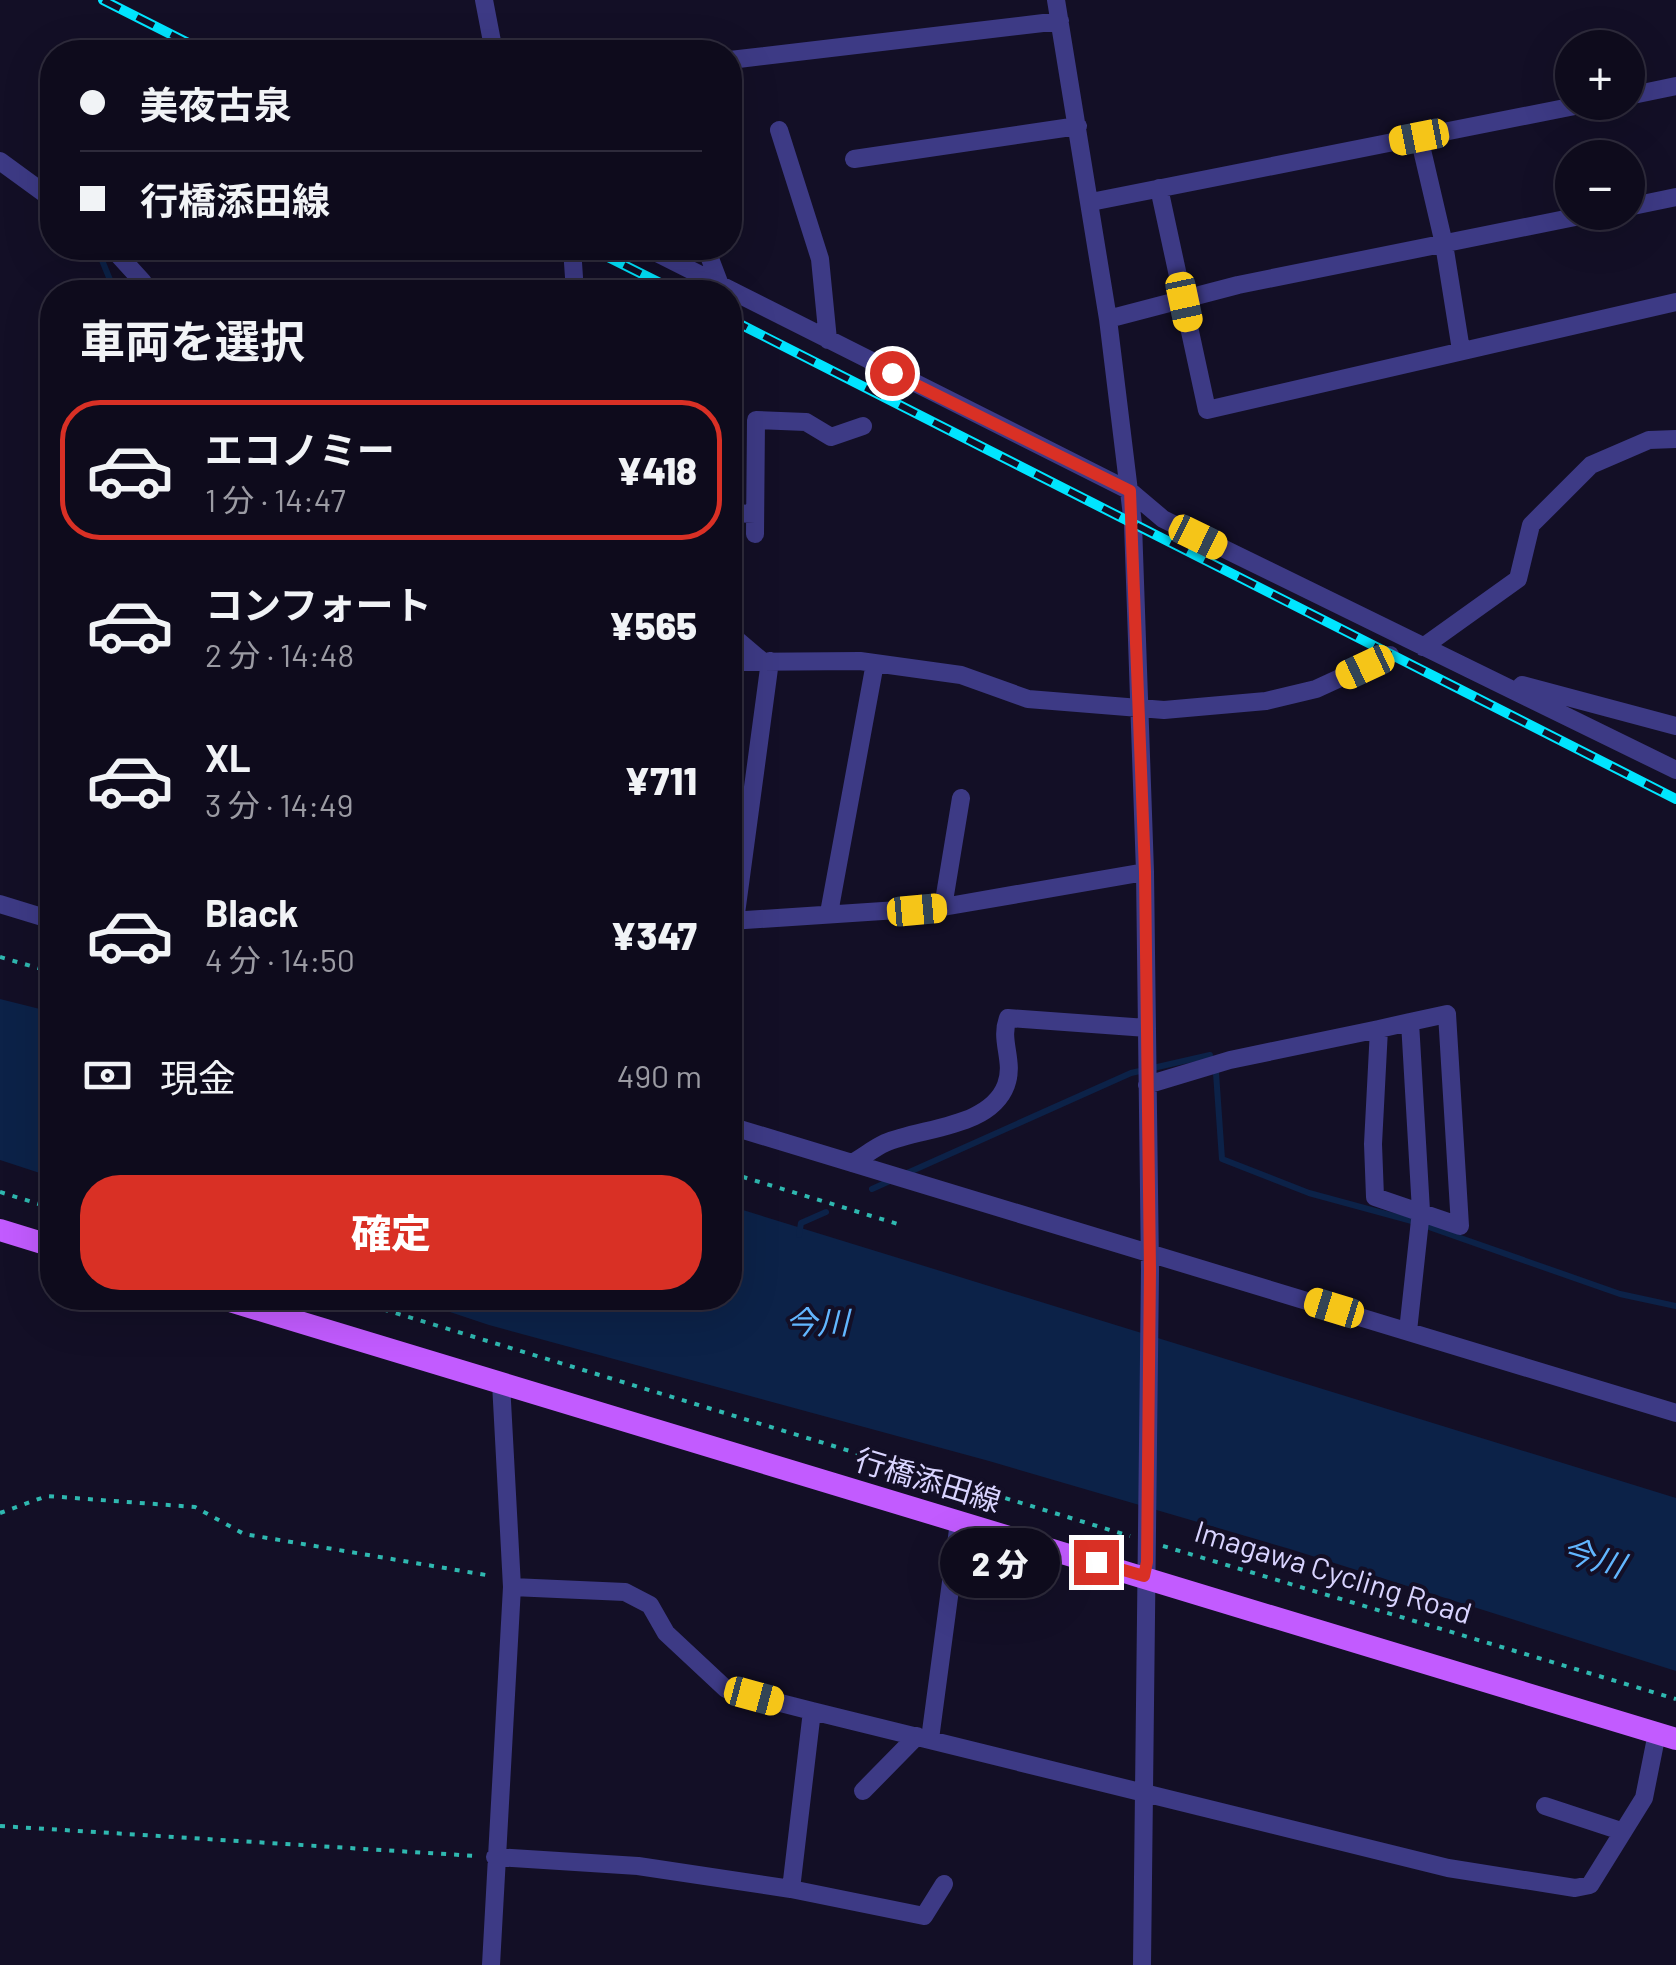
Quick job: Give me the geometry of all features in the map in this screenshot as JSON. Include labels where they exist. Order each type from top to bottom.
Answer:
[{"type":"main road","points":[[0,1230],[40,1242]]},
{"type":"main road","name":"行橋添田線","points":[[260,1310],[959,1522],[1146,1569],[1667,1736]]},
{"type":"street","points":[[484,0],[492,40]]},
{"type":"street","points":[[742,58],[1062,6],[1130,491],[1145,872],[1150,1250],[1142,1965]]},
{"type":"street","points":[[1645,92],[1676,86]]},
{"type":"street","points":[[1091,202],[1555,110]]},
{"type":"street","points":[[854,159],[1078,126]]},
{"type":"street","points":[[779,130],[820,259],[828,340]]},
{"type":"street","points":[[1419,137],[1444,244],[1460,350]]},
{"type":"street","points":[[0,162],[40,190]]},
{"type":"street","points":[[1159,188],[1207,410],[1676,302]]},
{"type":"street","points":[[1645,203],[1676,197]]},
{"type":"street","points":[[1108,319],[1184,302],[1238,284],[1555,221]]},
{"type":"street","points":[[123,260],[141,280]]},
{"type":"street","points":[[670,260],[710,280]]},
{"type":"street","points":[[742,296],[1130,491],[1163,520],[1676,770]]},
{"type":"street","points":[[754,534],[756,420],[806,422],[831,436],[863,426]]},
{"type":"street","points":[[1423,647],[1518,580],[1532,525],[1591,465],[1618,450],[1649,440],[1676,439]]},
{"type":"street","points":[[742,513],[755,514]]},
{"type":"street","points":[[742,643],[766,661]]},
{"type":"street","points":[[742,662],[875,663],[960,675],[1028,699],[1136,709],[1266,701],[1316,690],[1390,655]]},
{"type":"street","points":[[742,850],[766,661]]},
{"type":"street","points":[[830,913],[875,663]]},
{"type":"street","points":[[1492,678],[1676,726]]},
{"type":"street","points":[[943,907],[961,798]]},
{"type":"street","points":[[742,920],[943,907],[1145,872]]},
{"type":"street","points":[[0,904],[40,916]]},
{"type":"street","points":[[1147,1083],[1230,1060],[1379,1028],[1448,1014],[1460,1226],[1375,1196],[1372,1144],[1379,1028]]},
{"type":"street","points":[[856,1165],[885,1143],[976,1116],[998,1100],[1008,1082],[1010,1061],[1002,1034],[1008,1018],[1147,1028]]},
{"type":"street","points":[[1408,1331],[1420,1211],[1410,1022]]},
{"type":"street","points":[[742,1130],[1150,1250],[1676,1413]]},
{"type":"street","points":[[491,1965],[512,1583],[501,1383]]},
{"type":"street","points":[[864,1791],[923,1737],[959,1522]]},
{"type":"street","points":[[512,1583],[625,1592],[650,1605],[666,1634],[726,1689],[1448,1868],[1558,1887],[1590,1885],[1644,1798],[1667,1736]]},
{"type":"street","points":[[791,1889],[812,1711]]},
{"type":"street","points":[[1545,1806],[1621,1831]]},
{"type":"street","points":[[496,1857],[638,1866],[791,1889],[924,1916],[944,1884]]},
{"type":"path","points":[[0,957],[40,969]]},
{"type":"path","points":[[742,1177],[898,1224]]},
{"type":"path","points":[[0,1192],[40,1204]]},
{"type":"path","points":[[386,1310],[1130,1536]]},
{"type":"path","points":[[0,1513],[47,1496],[195,1506],[244,1534],[512,1583]]},
{"type":"path","name":"Imagawa Cycling Road","points":[[1148,1542],[1676,1699]]},
{"type":"path","points":[[0,1826],[496,1857]]},
{"type":"water","points":[[0,999],[40,1009],[40,1173],[0,1160]]},
{"type":"water","name":"今川","points":[[742,1210],[1676,1498],[1676,1671],[1290,1549],[989,1461],[444,1310],[742,1310]]},
{"type":"waterway","points":[[102,260],[110,280]]},
{"type":"waterway","points":[[905,1174],[1131,1073],[1210,1055]]},
{"type":"waterway","points":[[1216,1073],[1222,1159],[1309,1193],[1412,1221]]},
{"type":"waterway","points":[[872,1189],[894,1179]]},
{"type":"waterway","points":[[799,1235],[801,1223],[826,1212]]},
{"type":"waterway","points":[[1429,1227],[1620,1294],[1676,1306]]},
{"type":"railway","points":[[103,0],[182,40]]},
{"type":"railway","points":[[614,260],[654,280]]},
{"type":"railway","points":[[742,325],[1676,799]]},
{"type":"route","points":[[892,373],[1130,491],[1145,872],[1150,1270],[1147,1562],[1144,1576],[1096,1562]]}]
